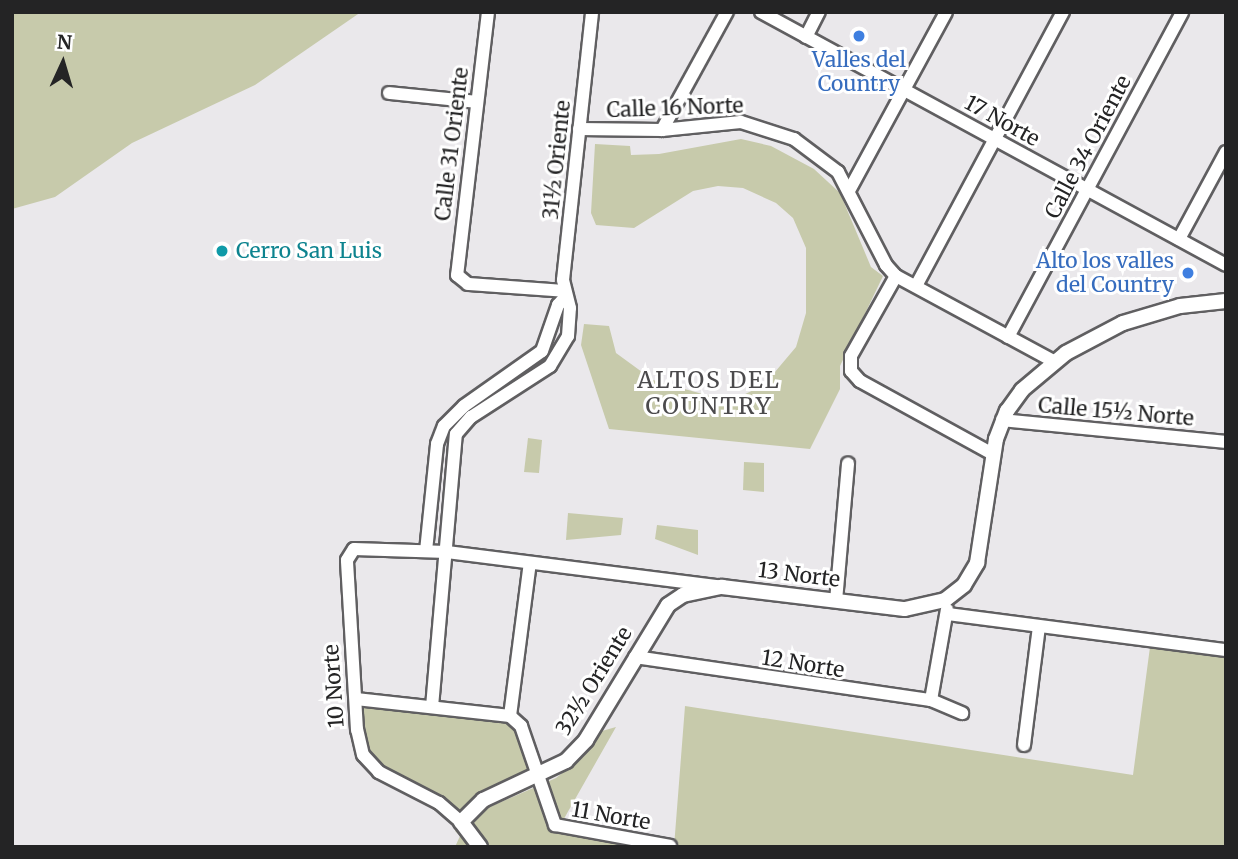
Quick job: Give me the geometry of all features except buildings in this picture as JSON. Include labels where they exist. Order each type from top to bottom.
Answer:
[{"type":"street","name":"Calle 31 Oriente","points":[[488,12],[456,269],[459,280],[468,284],[566,293]]},
{"type":"street","name":"31½ Oriente","points":[[458,429],[556,360],[570,327],[566,293],[579,129],[592,12]]},
{"type":"street","name":"31½ Oriente","points":[[591,29],[601,12]]},
{"type":"street","points":[[662,130],[727,12]]},
{"type":"street","name":"17 Norte","points":[[761,12],[1226,265]]},
{"type":"street","points":[[806,37],[819,12]]},
{"type":"street","points":[[850,189],[946,12]]},
{"type":"street","points":[[916,286],[1063,12]]},
{"type":"street","name":"Calle 34 Oriente","points":[[1008,337],[1182,12]]},
{"type":"street","points":[[389,93],[477,102]]},
{"type":"street","name":"Calle 16 Norte","points":[[579,129],[662,130],[726,122],[772,129],[830,163],[850,189],[886,265],[896,276]]},
{"type":"street","points":[[1179,239],[1226,152]]},
{"type":"street","points":[[993,454],[860,381],[850,368],[852,352],[896,276],[1053,361]]},
{"type":"street","name":"31½ Oriente","points":[[447,422],[542,351],[558,305],[566,293]]},
{"type":"street","points":[[930,700],[947,607],[968,580],[980,554],[993,454],[1002,421],[1022,390],[1053,361],[1101,333],[1146,315],[1226,302]]},
{"type":"street","name":"Calle 15½ Norte","points":[[1002,421],[1226,442]]},
{"type":"street","points":[[426,551],[437,444],[447,422],[458,429],[453,445],[447,552],[432,707]]},
{"type":"street","points":[[836,601],[848,464]]},
{"type":"street","name":"13 Norte","points":[[354,549],[447,552],[905,609],[947,607],[1039,627],[1226,650]]},
{"type":"street","name":"10 Norte","points":[[354,549],[347,560],[359,744],[371,766],[439,803],[461,822],[480,847]]},
{"type":"street","points":[[510,716],[530,563]]},
{"type":"street","name":"32½ Oriente","points":[[461,822],[483,800],[537,778],[566,761],[586,740],[668,605],[683,595],[722,587]]},
{"type":"street","points":[[1024,745],[1039,627]]},
{"type":"street","name":"12 Norte","points":[[635,657],[930,700],[962,713]]},
{"type":"street","points":[[356,699],[510,716],[521,726],[537,778]]},
{"type":"street","name":"11 Norte","points":[[537,778],[555,825],[670,846]]},
{"type":"green space","points":[[12,12],[361,12],[255,85],[132,143],[55,197],[12,209]]},
{"type":"green space","points":[[741,139],[771,146],[814,169],[840,193],[871,267],[883,276],[840,366],[840,389],[810,449],[609,429],[581,345],[584,324],[609,326],[616,353],[653,380],[720,399],[741,396],[764,385],[796,347],[806,313],[806,248],[793,218],[776,203],[743,188],[718,186],[693,191],[634,228],[596,225],[591,213],[595,144],[630,146],[631,155],[659,154]]},
{"type":"green space","points":[[528,438],[542,440],[539,473],[524,472]]},
{"type":"green space","points":[[744,462],[764,463],[764,492],[743,490]]},
{"type":"green space","points":[[568,513],[623,518],[621,535],[566,540]]},
{"type":"green space","points":[[657,525],[698,530],[698,555],[655,539]]},
{"type":"green space","points":[[1150,647],[1226,656],[1226,847],[674,847],[685,706],[1133,775]]},
{"type":"green space","points":[[361,703],[509,721],[518,730],[531,774],[461,816],[443,798],[372,761],[363,740]]},
{"type":"green space","points":[[616,727],[557,831],[641,847],[455,847],[460,836],[455,831],[469,816],[556,778],[585,755],[602,731]]},
{"type":"place","name":"Valles del Country","points":[[859,36]]},
{"type":"place","name":"Cerro San Luis","points":[[222,251]]},
{"type":"place","name":"Alto los valles del Country","points":[[1188,273]]},
{"type":"district","name":"ALTOS DEL COUNTRY","points":[[709,393]]}]
